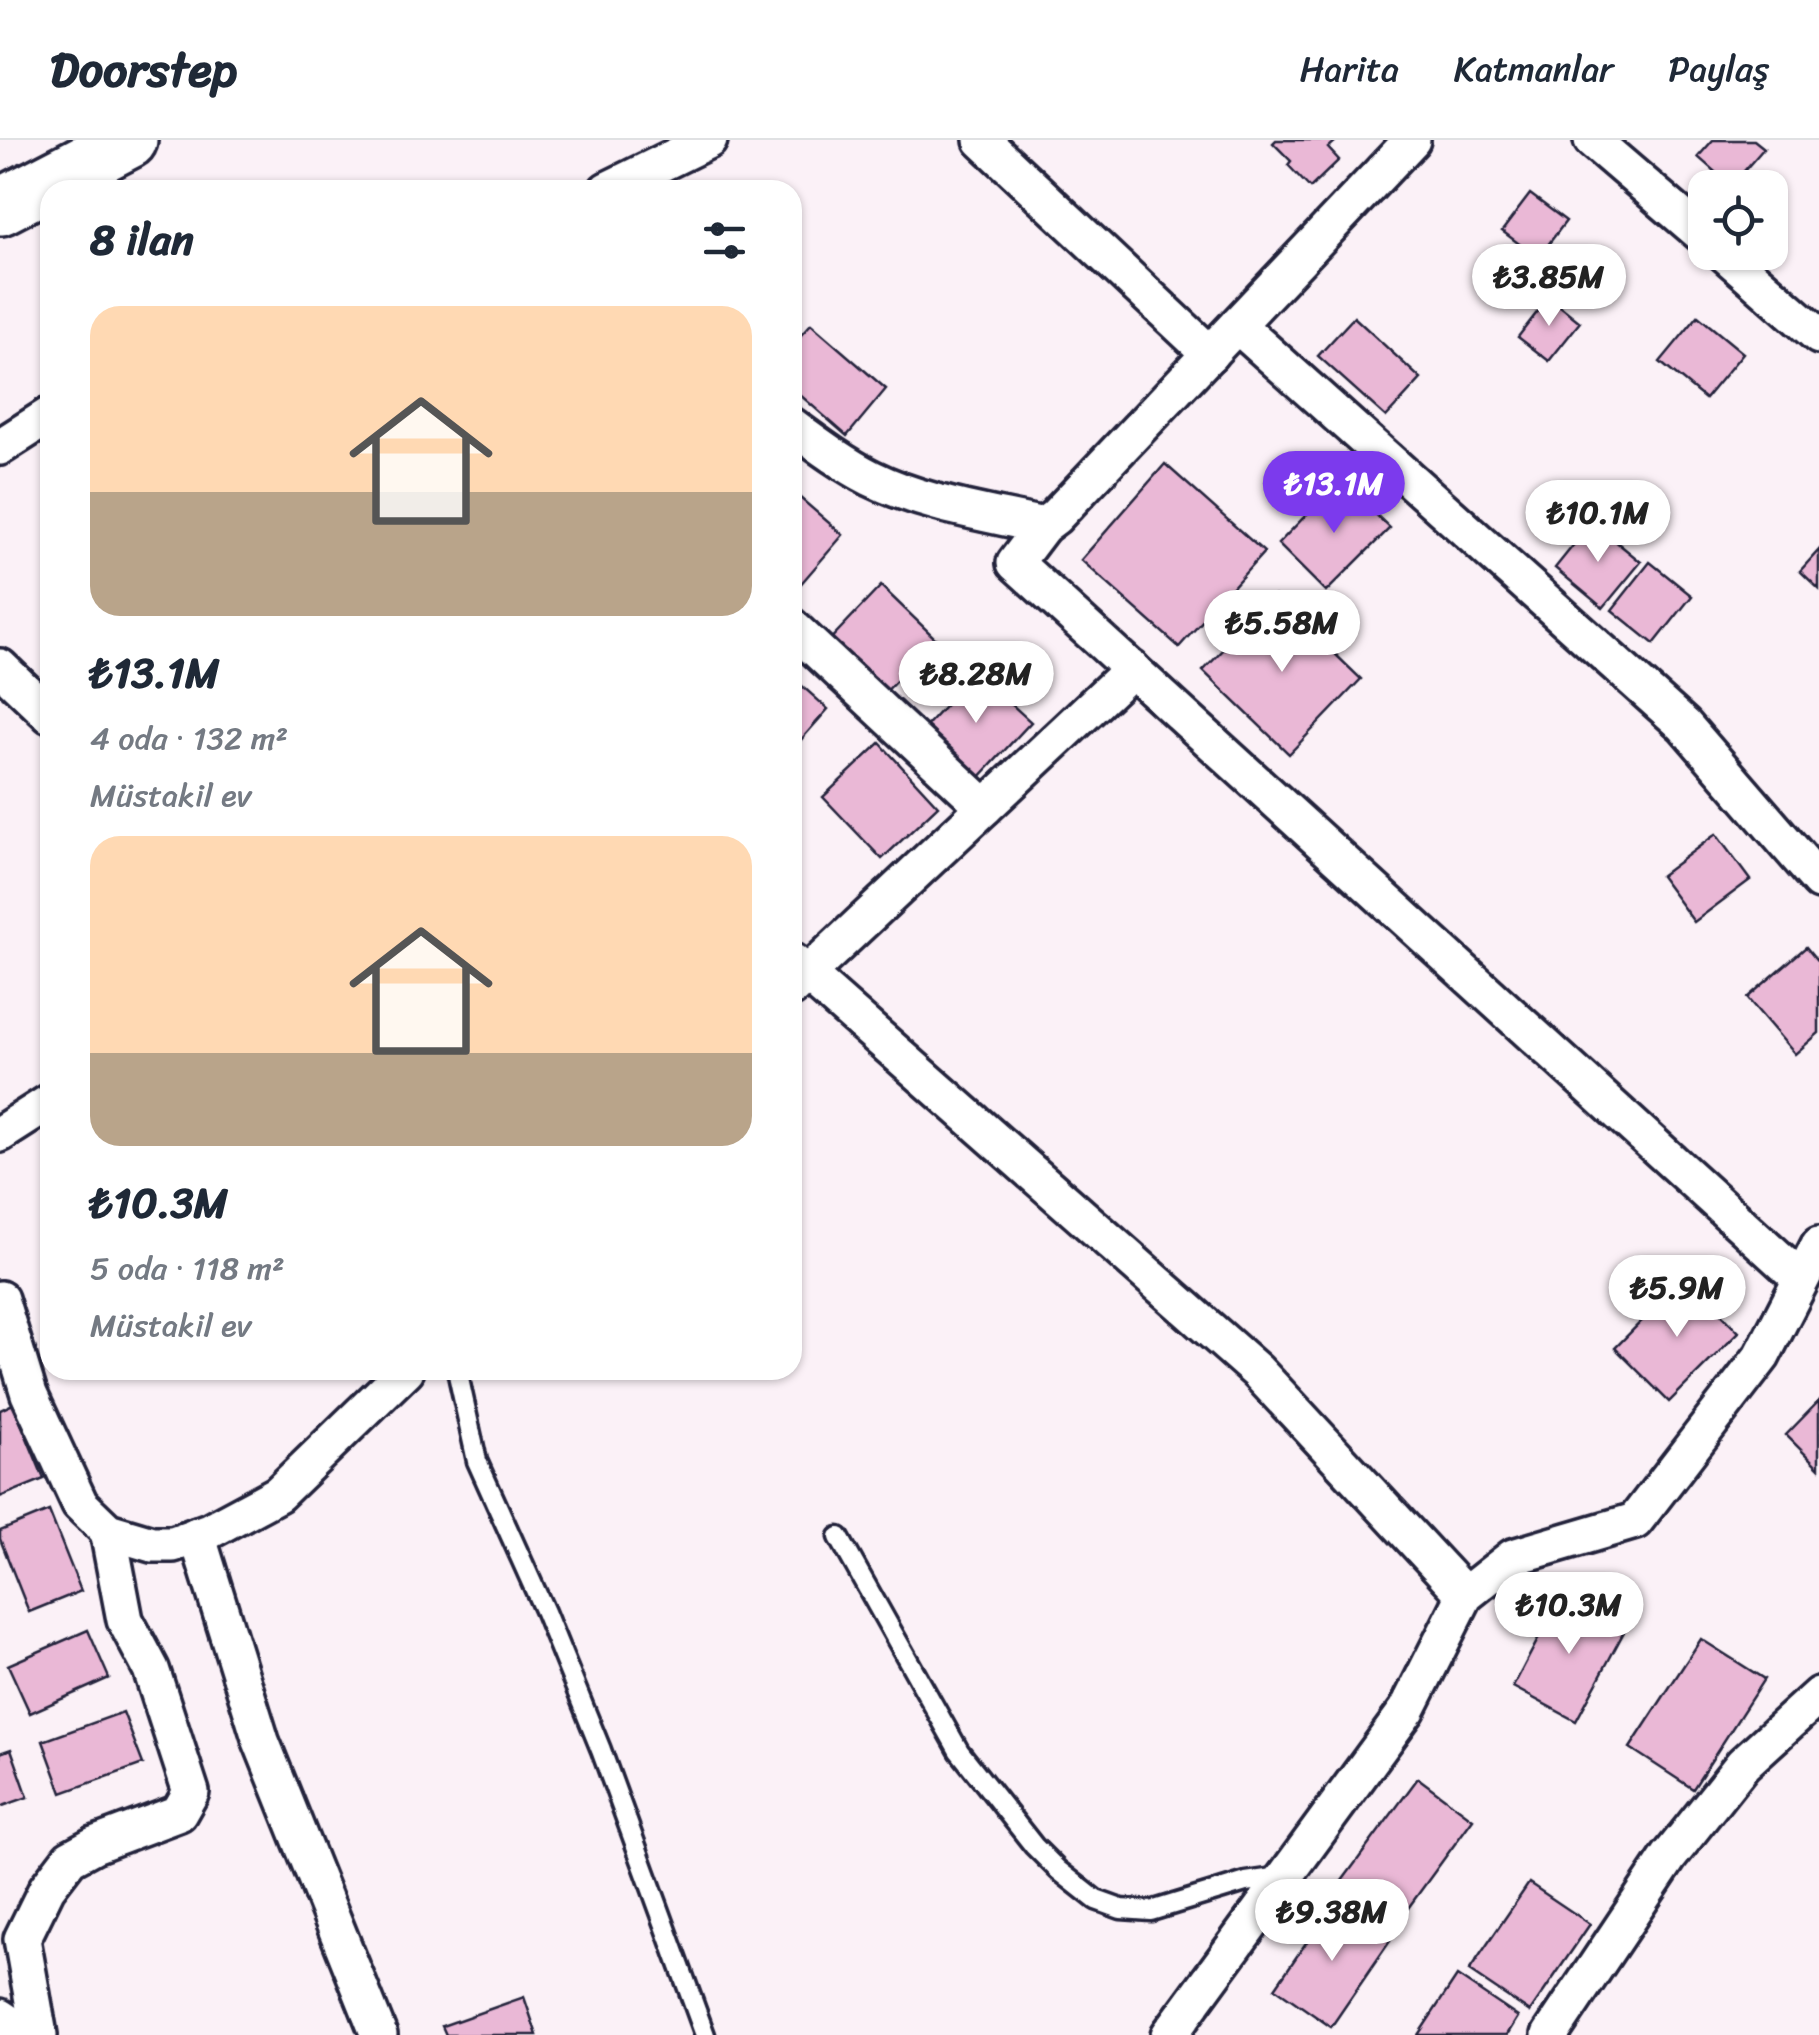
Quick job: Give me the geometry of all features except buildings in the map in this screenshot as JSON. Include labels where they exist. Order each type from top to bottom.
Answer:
[{"type":"main road","points":[[51,180],[129,140]]},
{"type":"main road","points":[[0,206],[40,186]]},
{"type":"street","points":[[627,180],[709,140]]},
{"type":"street","points":[[982,140],[1210,354]]},
{"type":"street","points":[[1412,140],[1043,526],[1015,563],[1801,1279]]},
{"type":"street","points":[[1592,140],[1688,222]]},
{"type":"street","points":[[1743,270],[1819,336]]},
{"type":"street","points":[[1237,325],[1684,724],[1819,881]]},
{"type":"street","points":[[0,446],[40,421]]},
{"type":"street","points":[[802,433],[874,480],[950,504],[1043,526]]},
{"type":"street","points":[[802,636],[985,807]]},
{"type":"street","points":[[0,666],[40,705]]},
{"type":"street","points":[[802,970],[985,807],[1132,669]]},
{"type":"street","points":[[802,978],[1258,1371],[1466,1594]]},
{"type":"street","points":[[0,1134],[40,1108]]},
{"type":"street","points":[[1169,2035],[1407,1710],[1466,1594],[1513,1557],[1635,1520],[1762,1356],[1819,1245]]},
{"type":"street","points":[[0,1299],[29,1394],[80,1504],[108,1531],[152,1544],[172,1544],[197,1536],[278,1494],[396,1380]]},
{"type":"street","points":[[40,2035],[22,1938],[47,1888],[70,1858],[94,1844],[178,1813],[191,1792],[151,1670],[124,1620],[108,1531]]},
{"type":"street","points":[[197,1536],[262,1741],[379,2035]]},
{"type":"street","points":[[1550,2035],[1670,1856],[1743,1764],[1819,1696]]},
{"type":"street","points":[[0,2017],[28,2035]]},
{"type":"lane","points":[[459,1380],[476,1461],[546,1612],[705,2035]]},
{"type":"lane","points":[[839,1538],[930,1693],[959,1751],[1034,1846],[1096,1900],[1150,1911],[1246,1882],[1286,1876]]}]
